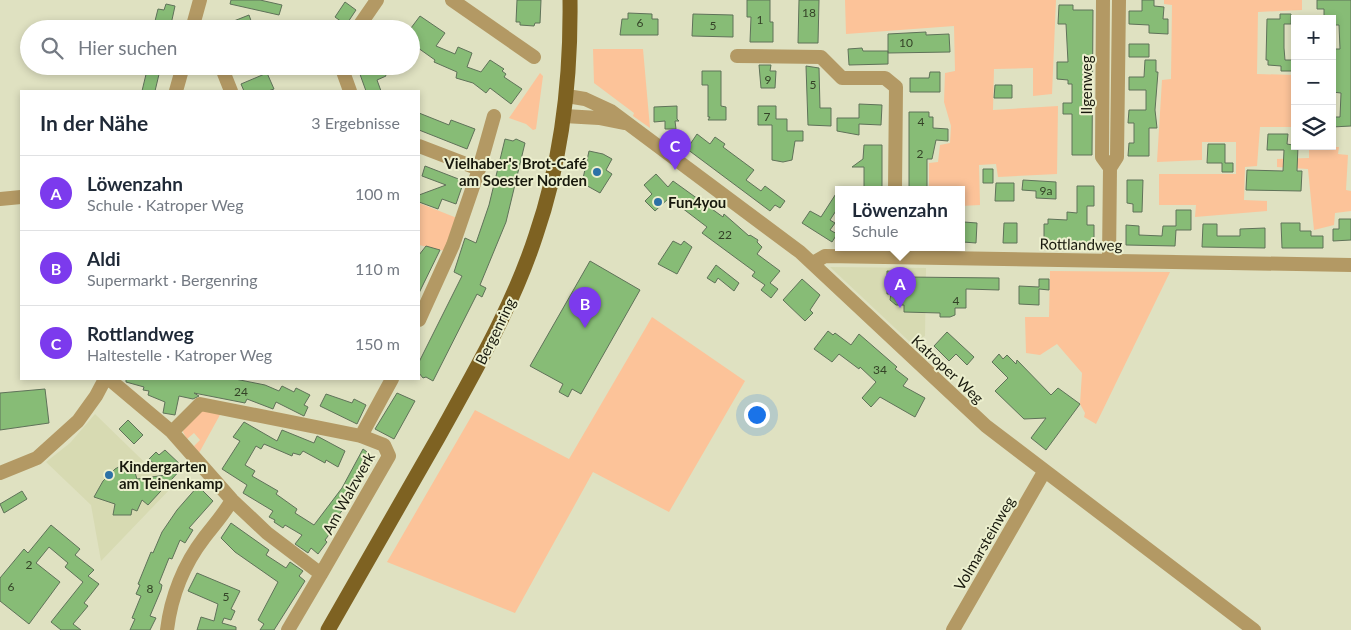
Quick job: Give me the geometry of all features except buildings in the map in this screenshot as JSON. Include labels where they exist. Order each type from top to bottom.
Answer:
[{"type":"main road","name":"Bergenring","points":[[328,630],[490,344],[517,286],[538,230],[553,178],[567,96],[570,0]]},
{"type":"street","points":[[197,20],[200,0]]},
{"type":"street","points":[[364,20],[378,0]]},
{"type":"street","points":[[452,0],[534,57]]},
{"type":"street","name":"Ilgenweg","points":[[1103,0],[1102,157],[1110,168]]},
{"type":"street","name":"Ilgenweg","points":[[1109,260],[1110,168],[1117,158],[1119,0]]},
{"type":"street","points":[[737,56],[821,57],[842,78],[885,78],[896,88],[895,186]]},
{"type":"street","points":[[176,90],[180,75]]},
{"type":"street","points":[[225,75],[231,90]]},
{"type":"street","points":[[344,75],[350,90]]},
{"type":"street","name":"Katroper Weg","points":[[567,96],[585,99],[611,111],[812,263],[986,426],[1254,630]]},
{"type":"street","points":[[420,318],[453,245],[479,169],[494,116]]},
{"type":"street","name":"Katroper Weg","points":[[564,116],[600,118],[627,123]]},
{"type":"street","points":[[420,146],[479,169]]},
{"type":"street","points":[[0,199],[20,197]]},
{"type":"street","name":"Rottlandweg","points":[[812,263],[825,256],[895,252],[1109,260],[1351,265]]},
{"type":"street","points":[[0,473],[37,458],[78,421],[96,396],[104,380]]},
{"type":"street","points":[[110,380],[172,432],[232,500],[267,533],[321,574],[288,630]]},
{"type":"street","points":[[361,436],[391,380]]},
{"type":"street","name":"Am Walzwerk","points":[[172,432],[200,404],[361,436],[384,445],[389,456],[321,574]]},
{"type":"street","name":"Volmarsteinweg","points":[[953,630],[1044,472]]},
{"type":"street","points":[[167,630],[169,613],[181,578],[204,538],[223,515],[232,500]]},
{"type":"shaded area","points":[[845,0],[1056,0],[1052,94],[1033,96],[1033,68],[994,69],[993,110],[1058,106],[1057,174],[998,177],[996,164],[979,165],[980,205],[965,206],[965,186],[929,186],[929,163],[938,162],[940,145],[950,143],[951,126],[944,102],[945,73],[955,71],[954,26],[846,34]]},
{"type":"shaded area","points":[[1164,0],[1302,0],[1302,10],[1258,12],[1257,74],[1291,75],[1291,127],[1260,127],[1257,166],[1245,167],[1244,200],[1267,201],[1267,211],[1195,217],[1196,205],[1159,205],[1159,174],[1236,174],[1236,142],[1202,142],[1202,160],[1157,162],[1162,80],[1171,79],[1172,5],[1164,4]]},
{"type":"shaded area","points":[[593,49],[643,49],[650,128],[633,116],[634,113],[594,83]]},
{"type":"shaded area","points":[[540,73],[543,76],[536,129],[533,130],[526,124],[509,118]]},
{"type":"shaded area","points":[[1336,147],[1339,147],[1338,154],[1348,155],[1346,190],[1351,191],[1351,211],[1335,213],[1334,225],[1314,230],[1308,169],[1277,167],[1277,159],[1309,158],[1309,150],[1336,150]]},
{"type":"shaded area","points":[[420,203],[457,218],[445,251],[420,245]]},
{"type":"shaded area","points":[[830,267],[926,268],[925,336],[911,343]]},
{"type":"shaded area","points":[[1050,271],[1170,272],[1096,424],[1084,417],[1085,413],[1080,404],[1082,373],[1057,344],[1040,355],[1026,353],[1025,317],[1049,317]]},
{"type":"shaded area","points":[[652,317],[745,381],[669,512],[593,472],[515,613],[387,562],[475,410],[569,459]]},
{"type":"shaded area","points":[[204,409],[221,413],[199,453],[194,446],[200,440],[194,433],[187,439],[183,432],[184,426]]},
{"type":"shaded area","name":"Kindergarten am Teinenkamp","points":[[95,414],[171,488],[101,561],[91,505],[46,462],[70,443]]},
{"type":"place","name":"Rottlandweg","points":[[675,170]]},
{"type":"place","name":"Vielhaber's Brot-Café am Soester Norden","points":[[597,172]]},
{"type":"place","name":"Fun4you","points":[[658,202]]},
{"type":"place","name":"Löwenzahn","points":[[900,308]]},
{"type":"place","name":"Aldi","points":[[585,328]]},
{"type":"place","name":"Kindergarten am Teinenkamp","points":[[109,475]]}]
